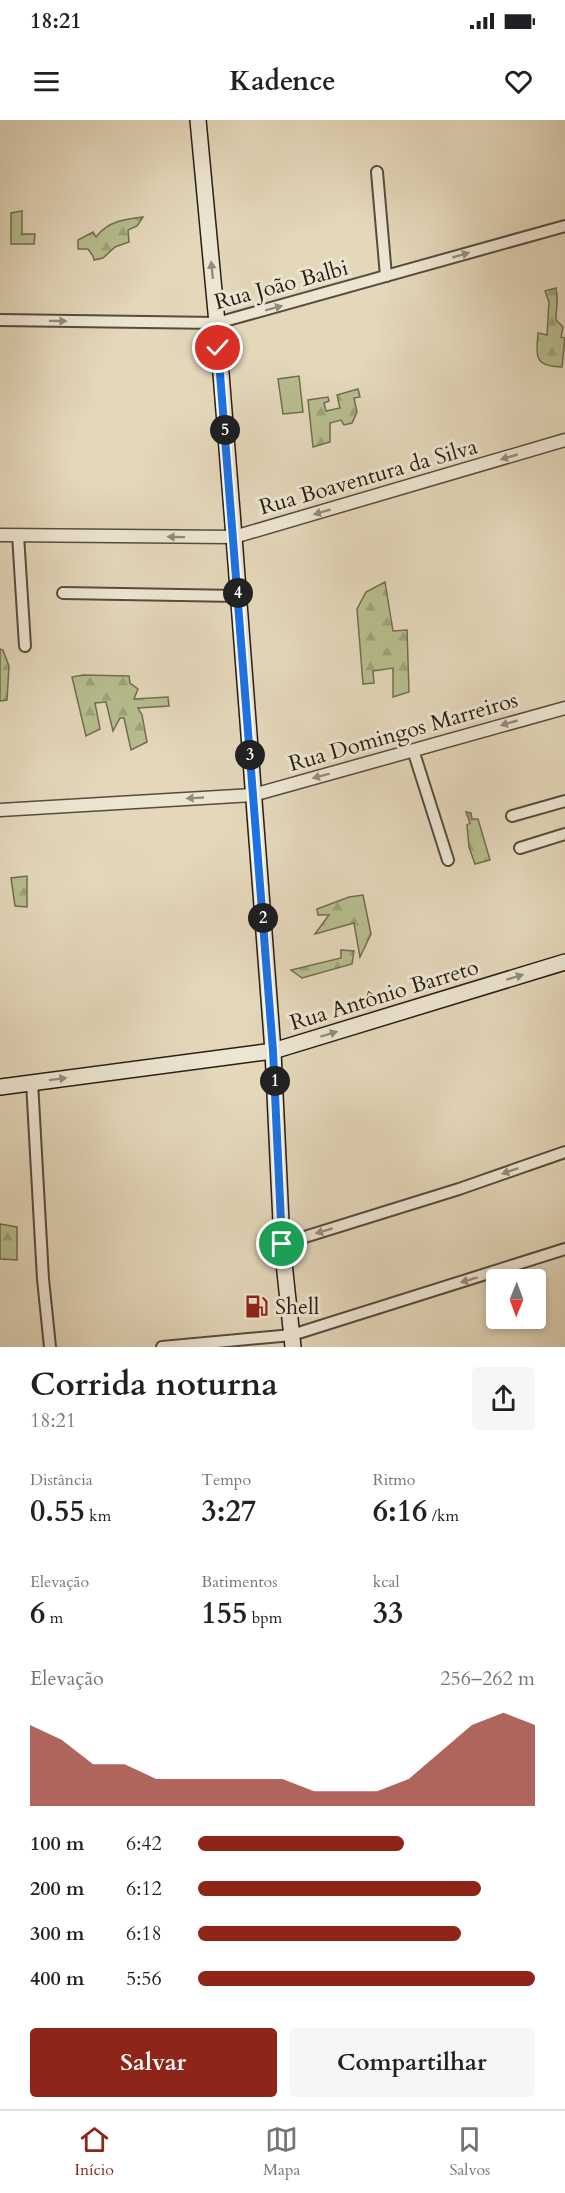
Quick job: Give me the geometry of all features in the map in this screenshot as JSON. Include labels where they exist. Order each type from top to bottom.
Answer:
[{"type":"main road","points":[[198,120],[234,537],[273,1051],[282,1244],[292,1341]]},
{"type":"main road","name":"Rua Antônio Barreto","points":[[0,1087],[273,1051],[565,962]]},
{"type":"street","points":[[377,172],[386,276]]},
{"type":"street","name":"Rua João Balbi","points":[[0,320],[217,323],[565,226]]},
{"type":"street","name":"Rua Boaventura da Silva","points":[[0,535],[234,537],[565,440]]},
{"type":"street","points":[[18,535],[25,646]]},
{"type":"street","points":[[63,593],[238,596]]},
{"type":"street","name":"Rua Domingos Marreiros","points":[[0,810],[253,795],[565,708]]},
{"type":"street","points":[[413,750],[448,860]]},
{"type":"street","points":[[512,816],[565,801]]},
{"type":"street","points":[[520,848],[565,834]]},
{"type":"street","points":[[32,1082],[43,1279],[50,1347]]},
{"type":"street","points":[[282,1244],[448,1192],[565,1152]]},
{"type":"street","points":[[162,1347],[292,1341],[565,1249]]},
{"type":"green space","points":[[22,211],[22,234],[35,234],[34,244],[11,244],[11,213]]},
{"type":"green space","points":[[143,217],[137,226],[128,230],[129,242],[115,247],[103,258],[94,260],[88,249],[78,249],[78,240],[93,232],[96,237],[111,224]]},
{"type":"green space","points":[[556,288],[556,320],[563,327],[561,337],[565,338],[562,367],[542,363],[537,349],[538,333],[547,335],[549,302],[545,291]]},
{"type":"green space","points":[[299,376],[303,412],[283,414],[278,379]]},
{"type":"green space","points":[[358,389],[360,397],[354,398],[357,412],[352,423],[344,425],[341,420],[330,423],[330,442],[313,447],[308,400],[328,397],[329,401],[324,403],[326,411],[340,408],[337,395]]},
{"type":"green space","points":[[385,582],[393,631],[407,630],[409,692],[393,697],[393,668],[373,671],[374,683],[363,684],[357,609],[366,592]]},
{"type":"green space","points":[[0,649],[3,650],[9,666],[7,700],[0,701]]},
{"type":"green space","points":[[83,675],[129,676],[130,683],[138,689],[134,699],[168,697],[169,706],[138,708],[142,715],[147,742],[131,750],[124,718],[120,718],[113,731],[106,702],[95,703],[100,729],[86,736],[72,677]]},
{"type":"green space","points":[[466,812],[471,813],[472,819],[478,819],[490,860],[475,864],[469,847],[467,825],[470,823]]},
{"type":"green space","points":[[27,876],[27,907],[15,906],[11,878]]},
{"type":"green space","points":[[363,895],[371,934],[360,957],[354,923],[315,934],[329,915],[318,915],[317,909],[349,897]]},
{"type":"green space","points":[[341,950],[354,951],[352,964],[302,978],[291,970],[341,958]]},
{"type":"green space","points":[[0,1224],[17,1227],[17,1260],[0,1259]]},
{"type":"place","name":"Shell","points":[[257,1306]]},
{"type":"route","points":[[218,348],[273,1051],[282,1244]]}]
